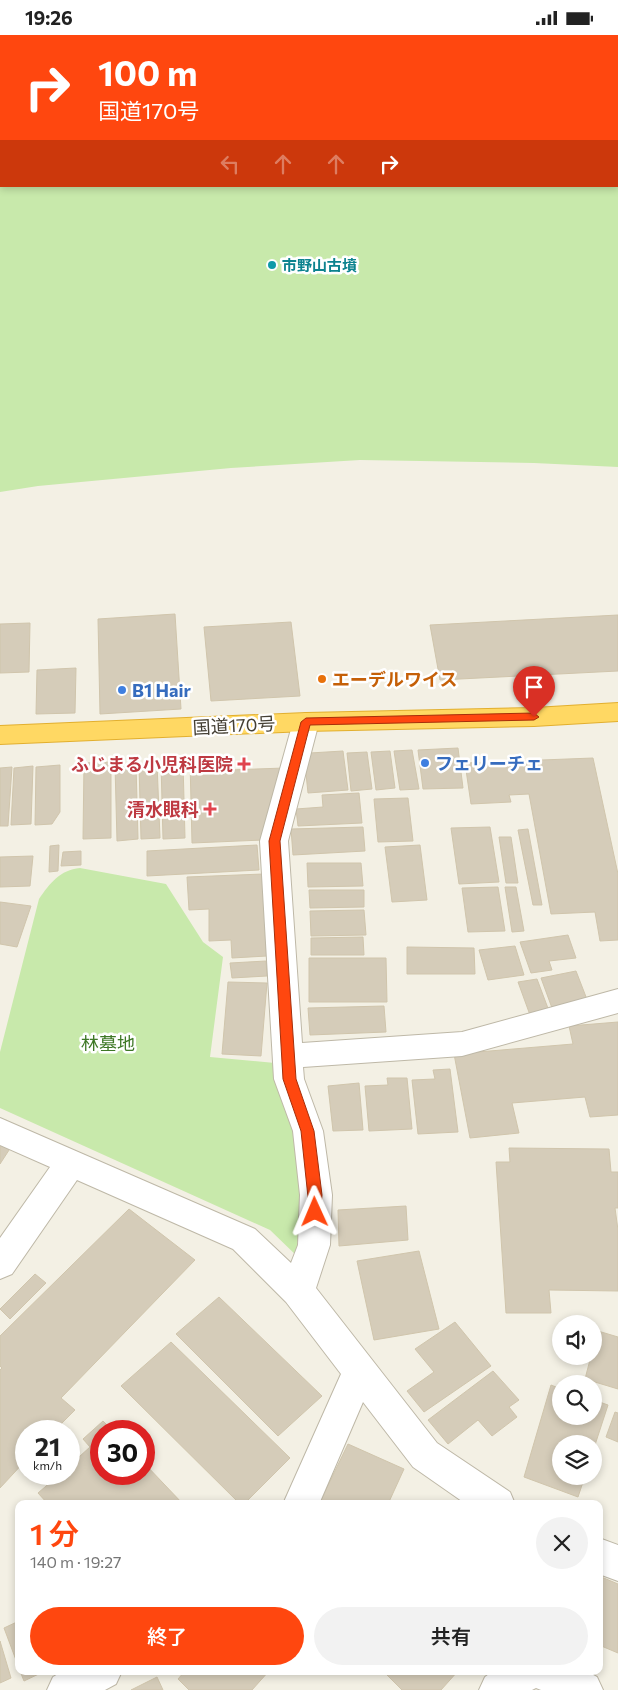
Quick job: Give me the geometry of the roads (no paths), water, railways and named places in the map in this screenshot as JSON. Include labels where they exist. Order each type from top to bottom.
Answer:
[{"type":"highway","name":"国道170号","points":[[0,735],[306,722],[534,717],[618,712]]},
{"type":"street","points":[[298,1291],[314,1245],[316,1195],[308,1131],[289,1079],[274,841],[306,722]]},
{"type":"street","points":[[288,1057],[462,1044],[618,1001]]},
{"type":"street","points":[[0,1131],[244,1239],[298,1291],[425,1455],[491,1500]]},
{"type":"street","points":[[0,1264],[71,1163]]},
{"type":"street","points":[[303,1500],[360,1370]]},
{"type":"street","points":[[603,1557],[618,1563]]},
{"type":"street","points":[[66,1690],[94,1675]]},
{"type":"street","points":[[498,1690],[521,1675]]},
{"type":"street","points":[[551,1675],[584,1690]]},
{"type":"place","name":"市野山古墳","points":[[272,265]]},
{"type":"place","name":"エーデルワイス","points":[[322,679]]},
{"type":"place","name":"B1 Hair","points":[[122,690]]},
{"type":"place","name":"フェリーチェ","points":[[425,763]]},
{"type":"place","name":"ふじまる小児科医院","points":[[244,764]]},
{"type":"place","name":"清水眼科","points":[[210,809]]},
{"type":"park label","name":"林墓地","points":[[108,1043]]}]
